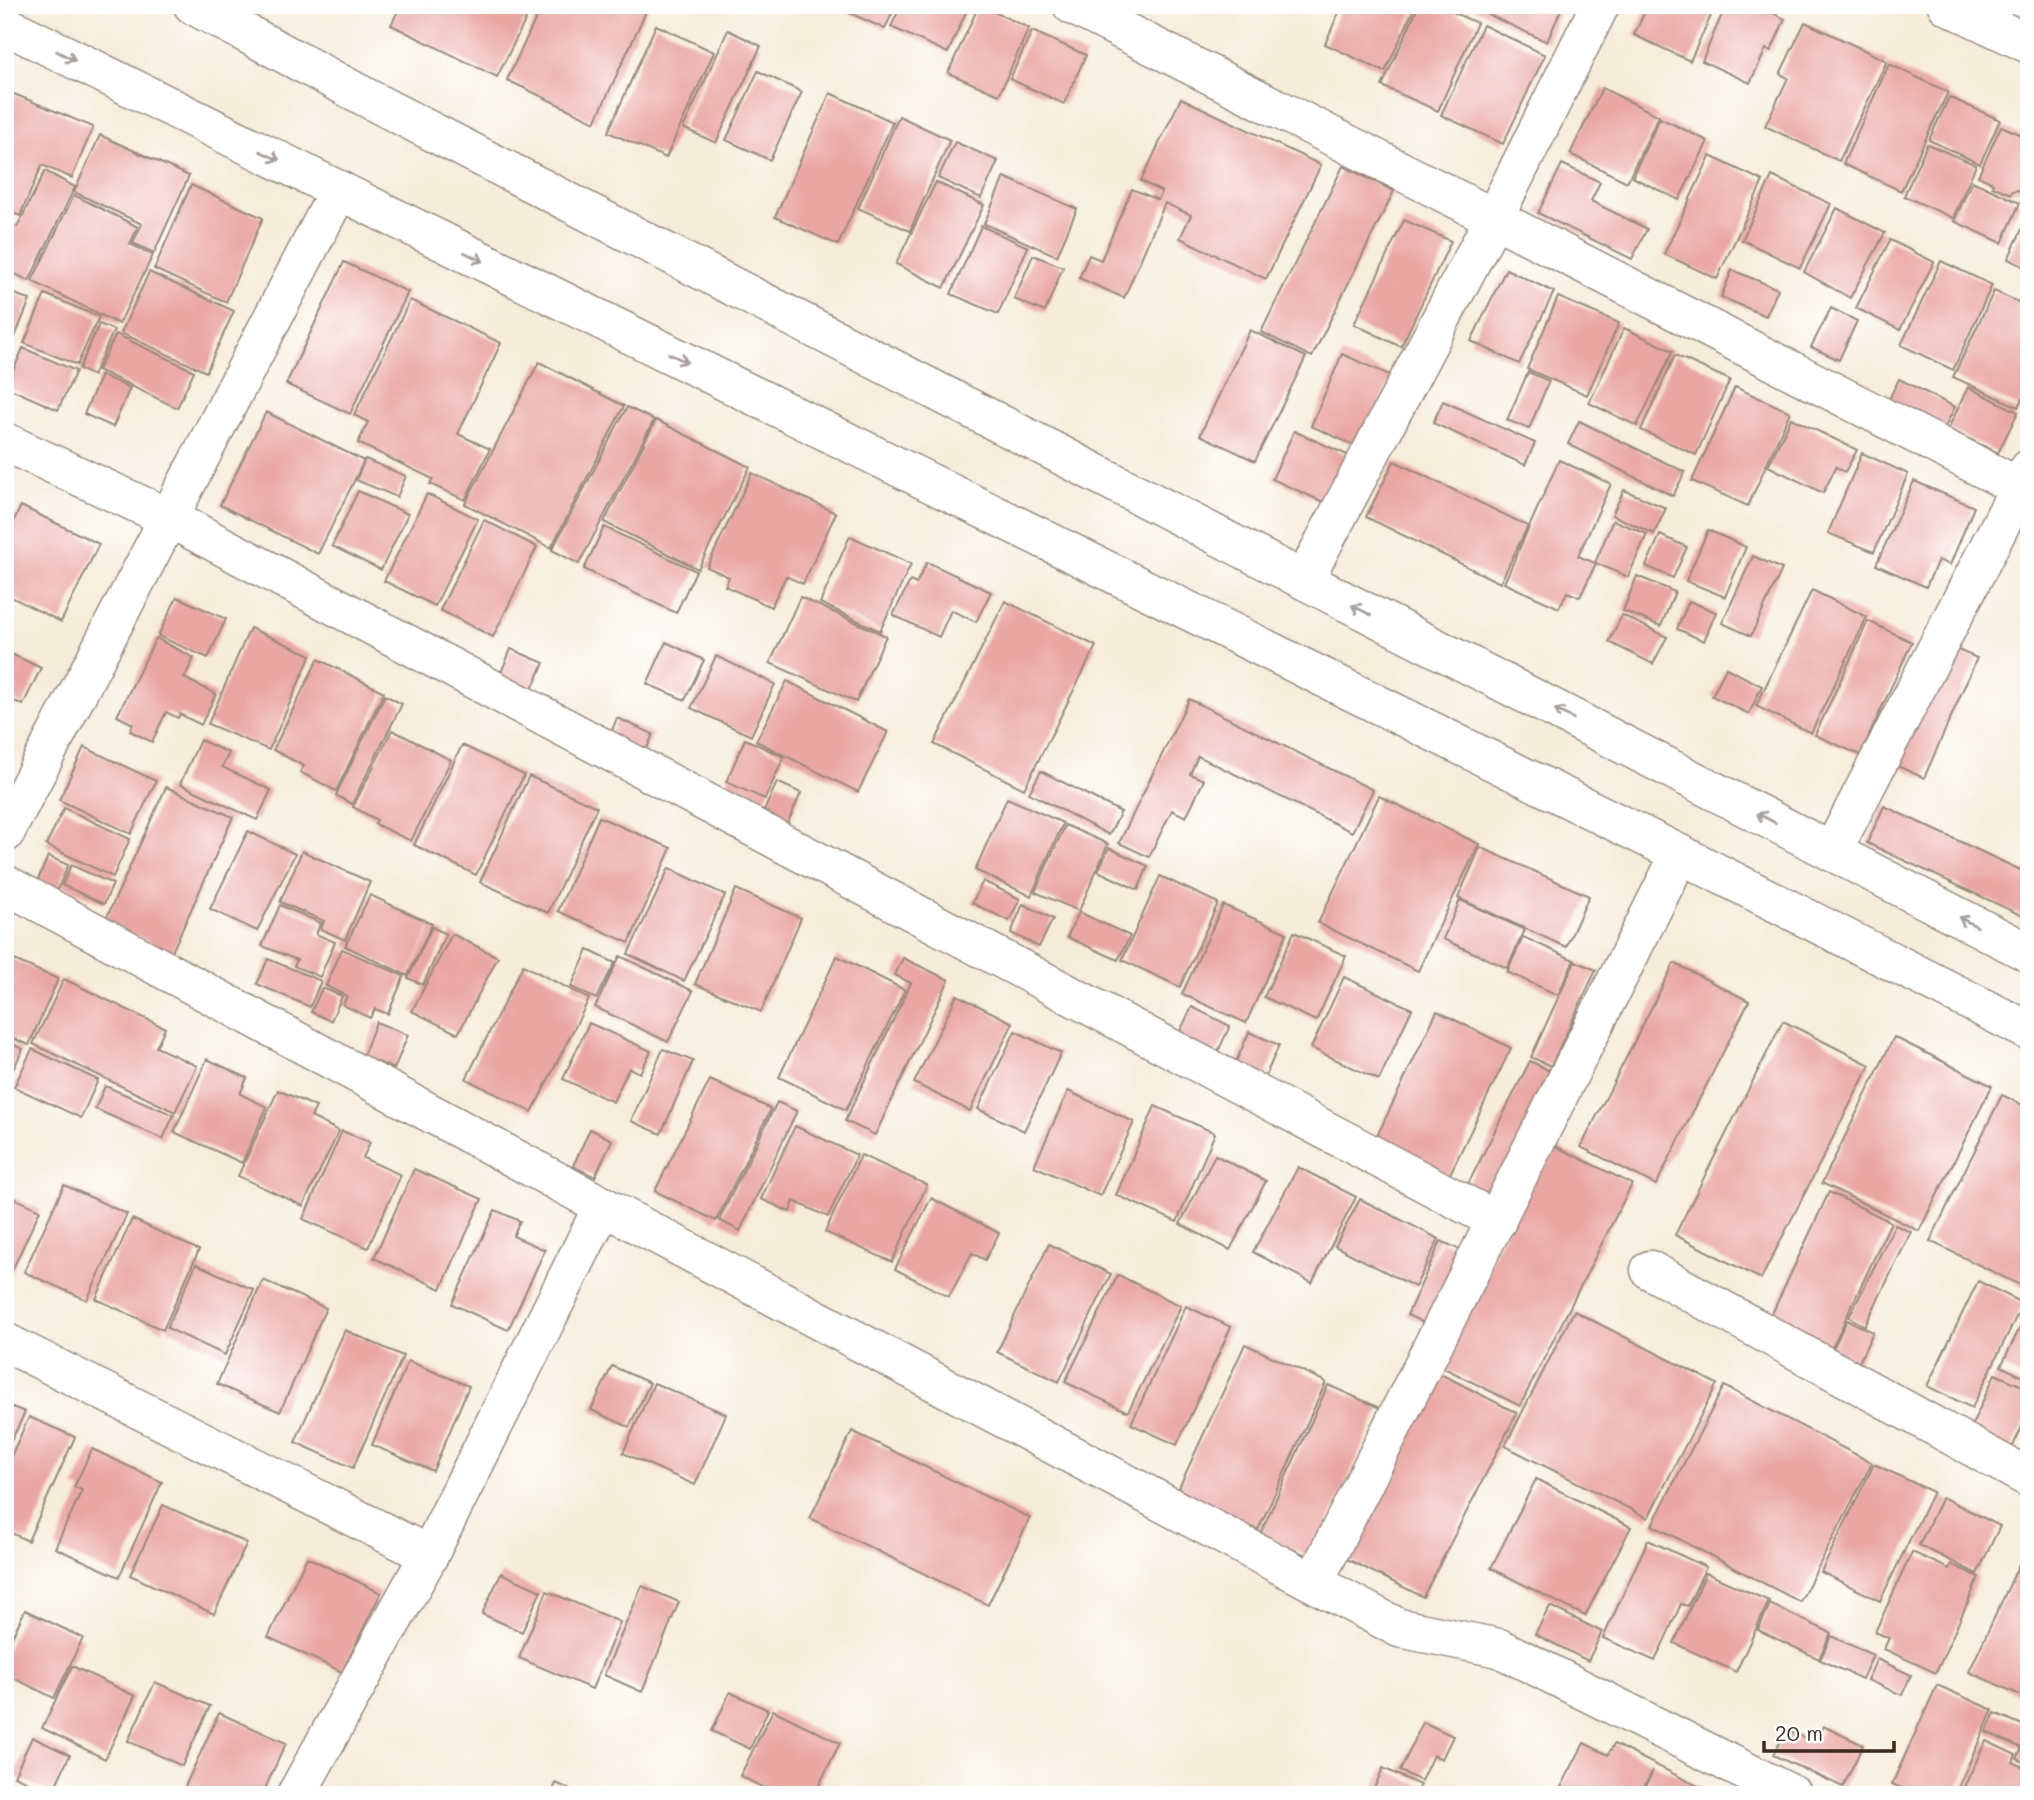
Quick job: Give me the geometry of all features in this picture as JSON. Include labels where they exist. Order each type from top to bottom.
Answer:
[{"type":"street","points":[[193,5],[386,108],[2029,953]]},
{"type":"street","points":[[1072,5],[1494,218],[2024,478],[1832,852]]},
{"type":"street","points":[[1304,580],[1494,218],[1600,5]]},
{"type":"street","points":[[1947,5],[2029,44]]},
{"type":"street","points":[[5,25],[1680,854],[2029,1031]]},
{"type":"street","points":[[5,833],[340,190]]},
{"type":"street","points":[[5,442],[169,518],[1497,1221]]},
{"type":"street","points":[[1314,1582],[1680,854]]},
{"type":"street","points":[[5,884],[603,1206],[1399,1628],[1499,1648],[1793,1795]]},
{"type":"street","points":[[296,1795],[429,1555],[603,1206]]},
{"type":"street","points":[[1650,1270],[2029,1478]]},
{"type":"street","points":[[5,1342],[429,1555]]},
{"type":"building","points":[[401,5],[533,5],[497,77],[391,25]]},
{"type":"building","points":[[542,5],[649,5],[595,122],[507,80]]},
{"type":"building","points":[[832,5],[896,5],[885,29]]},
{"type":"building","points":[[901,5],[969,5],[948,53],[891,27]]},
{"type":"building","points":[[979,5],[1029,28],[999,95],[948,73]]},
{"type":"building","points":[[1342,5],[1416,5],[1385,72],[1325,44]]},
{"type":"building","points":[[1419,5],[1437,5],[1477,23],[1438,111],[1382,86]]},
{"type":"building","points":[[1563,5],[1547,42],[1472,7]]},
{"type":"building","points":[[1648,5],[1716,5],[1690,61],[1634,35]]},
{"type":"building","points":[[1726,5],[1756,5],[1785,19],[1771,51],[1766,49],[1750,83],[1702,61]]},
{"type":"building","points":[[1805,22],[1887,61],[1839,161],[1765,126],[1788,78],[1780,74]]},
{"type":"building","points":[[656,25],[714,52],[666,158],[608,132]]},
{"type":"building","points":[[1483,25],[1545,55],[1503,144],[1441,115]]},
{"type":"building","points":[[728,30],[761,46],[716,143],[683,128]]},
{"type":"building","points":[[1032,31],[1086,55],[1064,104],[1010,79]]},
{"type":"building","points":[[1889,64],[1948,92],[1901,191],[1843,164]]},
{"type":"building","points":[[758,71],[802,92],[770,160],[726,140]]},
{"type":"building","points":[[1602,88],[1659,116],[1627,182],[1570,154]]},
{"type":"building","points":[[7,91],[93,127],[72,178],[42,165],[20,216],[5,210]]},
{"type":"building","points":[[830,93],[893,122],[838,245],[775,217]]},
{"type":"building","points":[[1949,97],[2000,120],[1980,164],[1929,140]]},
{"type":"building","points":[[1181,98],[1321,165],[1266,279],[1180,238],[1191,215],[1165,203],[1124,298],[1079,278],[1089,255],[1101,260],[1132,189],[1158,200],[1162,192],[1141,181]]},
{"type":"building","points":[[899,116],[950,140],[910,231],[858,208]]},
{"type":"building","points":[[1660,118],[1708,141],[1679,200],[1632,177]]},
{"type":"building","points":[[2001,126],[2029,138],[2029,189],[2012,191],[2011,194],[1978,176]]},
{"type":"building","points":[[100,135],[189,176],[154,253],[133,243],[142,224],[74,192]]},
{"type":"building","points":[[955,142],[998,161],[981,198],[938,178]]},
{"type":"building","points":[[1927,144],[1976,165],[1953,218],[1904,196]]},
{"type":"building","points":[[1710,156],[1763,181],[1717,279],[1664,254]]},
{"type":"building","points":[[1562,164],[1600,182],[1591,201],[1647,229],[1632,259],[1538,213]]},
{"type":"building","points":[[1343,166],[1394,191],[1312,357],[1261,332]]},
{"type":"building","points":[[45,171],[75,187],[29,281],[5,269],[5,222],[17,227]]},
{"type":"building","points":[[1772,176],[1831,204],[1800,268],[1742,240]]},
{"type":"building","points":[[1004,177],[1077,209],[1057,256],[984,224]]},
{"type":"building","points":[[1972,181],[2020,203],[2002,243],[1954,221]]},
{"type":"building","points":[[936,182],[984,205],[944,288],[896,264]]},
{"type":"building","points":[[191,185],[263,218],[226,302],[154,269]]},
{"type":"building","points":[[74,195],[138,227],[130,244],[153,255],[119,324],[32,281]]},
{"type":"building","points":[[1837,208],[1885,233],[1850,298],[1804,272]]},
{"type":"building","points":[[2029,214],[2029,269],[2008,259]]},
{"type":"building","points":[[1404,220],[1451,241],[1401,347],[1354,324]]},
{"type":"building","points":[[981,226],[1028,247],[998,314],[951,294]]},
{"type":"building","points":[[1890,240],[1934,262],[1900,330],[1856,308]]},
{"type":"building","points":[[1033,255],[1063,267],[1045,312],[1014,299]]},
{"type":"building","points":[[1941,261],[1992,285],[1953,370],[1901,345]]},
{"type":"building","points":[[344,262],[408,292],[350,414],[286,384]]},
{"type":"building","points":[[1506,269],[1554,292],[1519,364],[1471,341]]},
{"type":"building","points":[[1732,270],[1778,289],[1766,316],[1721,297]]},
{"type":"building","points":[[149,272],[234,311],[206,372],[121,333]]},
{"type":"building","points":[[5,290],[30,300],[5,361]]},
{"type":"building","points":[[1994,291],[2029,307],[2029,385],[2018,407],[1953,377]]},
{"type":"building","points":[[45,294],[99,317],[77,365],[24,343]]},
{"type":"building","points":[[1558,297],[1619,323],[1587,395],[1527,369]]},
{"type":"building","points":[[410,300],[501,343],[458,434],[490,449],[465,500],[430,484],[433,479],[358,443],[368,422],[354,415]]},
{"type":"building","points":[[1831,308],[1857,321],[1839,360],[1811,347]]},
{"type":"building","points":[[99,324],[114,330],[93,376],[79,369]]},
{"type":"building","points":[[1624,328],[1673,351],[1637,426],[1589,403]]},
{"type":"building","points":[[1250,330],[1306,357],[1255,461],[1200,435]]},
{"type":"building","points":[[116,334],[194,371],[177,408],[98,370]]},
{"type":"building","points":[[23,348],[76,371],[58,410],[6,387]]},
{"type":"building","points":[[1342,354],[1392,376],[1360,448],[1311,426]]},
{"type":"building","points":[[1675,355],[1730,380],[1696,455],[1641,430]]},
{"type":"building","points":[[539,362],[624,406],[551,548],[465,504]]},
{"type":"building","points":[[1528,372],[1549,381],[1529,429],[1507,420]]},
{"type":"building","points":[[101,375],[130,388],[113,427],[84,414]]},
{"type":"building","points":[[1899,379],[1955,407],[1944,429],[1888,401]]},
{"type":"building","points":[[1735,387],[1790,412],[1748,506],[1692,481]]},
{"type":"building","points":[[1968,387],[2018,412],[1998,453],[1948,429]]},
{"type":"building","points":[[1443,401],[1535,443],[1525,465],[1433,423]]},
{"type":"building","points":[[627,407],[654,420],[579,564],[552,550]]},
{"type":"building","points":[[266,412],[364,461],[318,554],[220,505]]},
{"type":"building","points":[[1791,418],[1857,450],[1845,472],[1836,467],[1823,493],[1768,466]]},
{"type":"building","points":[[656,420],[750,467],[698,569],[604,522]]},
{"type":"building","points":[[1579,421],[1685,472],[1673,496],[1568,444]]},
{"type":"building","points":[[1294,431],[1354,458],[1332,506],[1272,479]]},
{"type":"building","points":[[1862,453],[1908,474],[1874,552],[1828,533]]},
{"type":"building","points":[[365,459],[406,476],[397,497],[356,480]]},
{"type":"building","points":[[1559,460],[1611,484],[1578,556],[1595,563],[1613,520],[1647,534],[1628,577],[1596,563],[1580,597],[1567,592],[1559,608],[1504,583]]},
{"type":"building","points":[[1394,461],[1528,526],[1500,583],[1366,517]]},
{"type":"building","points":[[752,473],[836,513],[803,584],[786,576],[771,607],[725,586],[729,577],[707,567]]},
{"type":"building","points":[[1914,481],[1974,507],[1950,565],[1938,560],[1926,587],[1876,565]]},
{"type":"building","points":[[1624,490],[1666,508],[1654,534],[1612,515]]},
{"type":"building","points":[[358,491],[408,514],[381,570],[332,546]]},
{"type":"building","points":[[427,494],[478,519],[435,606],[384,581]]},
{"type":"building","points":[[21,506],[99,544],[61,622],[5,594],[5,538]]},
{"type":"building","points":[[484,520],[537,547],[493,637],[440,610]]},
{"type":"building","points":[[604,527],[696,571],[676,613],[584,569]]},
{"type":"building","points":[[1708,530],[1746,547],[1725,597],[1686,581]]},
{"type":"building","points":[[1660,535],[1687,547],[1673,578],[1646,566]]},
{"type":"building","points":[[850,536],[911,564],[880,631],[820,603]]},
{"type":"building","points":[[1753,556],[1782,569],[1751,636],[1722,623]]},
{"type":"building","points":[[927,562],[991,592],[976,622],[951,610],[939,637],[893,615],[910,581],[916,584]]},
{"type":"building","points":[[1637,576],[1675,592],[1661,626],[1623,611]]},
{"type":"building","points":[[1812,590],[1867,617],[1811,733],[1756,706]]},
{"type":"building","points":[[177,597],[226,619],[208,658],[158,636]]},
{"type":"building","points":[[800,597],[886,636],[856,702],[770,663]]},
{"type":"building","points":[[1005,601],[1096,646],[1024,789],[934,744]]},
{"type":"building","points":[[1689,601],[1716,612],[1704,641],[1677,629]]},
{"type":"building","points":[[1622,615],[1667,637],[1653,664],[1609,642]]},
{"type":"building","points":[[1868,621],[1912,642],[1860,755],[1815,735]]},
{"type":"building","points":[[250,628],[311,655],[269,750],[208,724]]},
{"type":"building","points":[[156,638],[194,658],[184,678],[216,694],[201,725],[180,714],[178,718],[166,712],[152,742],[130,731],[133,724],[117,716]]},
{"type":"building","points":[[666,642],[704,660],[685,700],[647,684]]},
{"type":"building","points":[[1946,645],[1977,658],[1924,778],[1893,764]]},
{"type":"building","points":[[511,649],[544,663],[531,691],[499,677]]},
{"type":"building","points":[[5,651],[41,668],[23,705],[5,697]]},
{"type":"building","points":[[716,656],[775,684],[751,736],[691,708]]},
{"type":"building","points":[[318,659],[384,692],[336,791],[300,772],[304,766],[273,750]]},
{"type":"building","points":[[1726,668],[1762,686],[1749,714],[1712,696]]},
{"type":"building","points":[[787,681],[888,732],[858,792],[756,741]]},
{"type":"building","points":[[385,695],[402,704],[352,804],[336,795]]},
{"type":"building","points":[[1189,699],[1373,790],[1352,832],[1198,756],[1190,774],[1204,780],[1186,817],[1172,810],[1149,857],[1119,843]]},
{"type":"building","points":[[617,718],[653,734],[645,753],[609,738]]},
{"type":"building","points":[[392,730],[451,760],[411,841],[375,824],[377,820],[353,807]]},
{"type":"building","points":[[745,739],[784,757],[765,799],[726,782]]},
{"type":"building","points":[[200,740],[229,753],[222,767],[271,790],[257,820],[180,784]]},
{"type":"building","points":[[462,745],[524,775],[476,875],[414,845]]},
{"type":"building","points":[[84,747],[156,781],[131,834],[59,800]]},
{"type":"building","points":[[1041,771],[1121,812],[1109,835],[1029,793]]},
{"type":"building","points":[[529,776],[597,807],[548,913],[480,882]]},
{"type":"building","points":[[777,782],[801,793],[782,836],[758,824]]},
{"type":"building","points":[[166,787],[233,817],[172,952],[105,921]]},
{"type":"building","points":[[1379,796],[1479,844],[1418,971],[1318,923]]},
{"type":"building","points":[[1007,798],[1063,823],[1031,896],[975,870]]},
{"type":"building","points":[[1884,806],[2029,874],[2029,919],[1867,843]]},
{"type":"building","points":[[64,808],[130,839],[113,877],[46,845]]},
{"type":"building","points":[[599,817],[671,848],[629,943],[558,911]]},
{"type":"building","points":[[1065,825],[1108,844],[1079,911],[1035,892]]},
{"type":"building","points":[[248,831],[295,854],[257,931],[210,909]]},
{"type":"building","points":[[1480,847],[1589,896],[1566,947],[1458,898]]},
{"type":"building","points":[[1109,848],[1148,866],[1138,890],[1098,871]]},
{"type":"building","points":[[302,851],[370,882],[345,940],[321,929],[324,921],[280,902]]},
{"type":"building","points":[[48,856],[68,865],[57,891],[37,882]]},
{"type":"building","points":[[71,865],[113,884],[104,904],[62,885]]},
{"type":"building","points":[[669,868],[725,895],[684,981],[628,954]]},
{"type":"building","points":[[1160,876],[1218,903],[1180,987],[1122,960]]},
{"type":"building","points":[[983,881],[1020,899],[1009,921],[972,903]]},
{"type":"building","points":[[736,889],[801,918],[761,1012],[695,984]]},
{"type":"building","points":[[370,895],[432,924],[408,976],[345,946]]},
{"type":"building","points":[[1460,900],[1525,930],[1507,968],[1443,939]]},
{"type":"building","points":[[1023,904],[1053,919],[1039,947],[1011,933]]},
{"type":"building","points":[[280,905],[321,923],[316,934],[335,942],[320,977],[294,966],[297,960],[262,946]]},
{"type":"building","points":[[1223,905],[1287,933],[1246,1023],[1182,994]]},
{"type":"building","points":[[1079,912],[1130,936],[1118,960],[1067,937]]},
{"type":"building","points":[[432,927],[446,934],[423,985],[408,978]]},
{"type":"building","points":[[1294,932],[1346,956],[1316,1021],[1264,997]]},
{"type":"building","points":[[452,934],[498,957],[458,1034],[412,1011]]},
{"type":"building","points":[[1523,937],[1574,960],[1558,995],[1507,972]]},
{"type":"building","points":[[342,949],[404,976],[388,1014],[375,1009],[370,1018],[343,1005],[347,996],[326,986]]},
{"type":"building","points":[[588,950],[615,963],[596,999],[571,987]]},
{"type":"building","points":[[5,956],[58,979],[29,1045],[5,1035]]},
{"type":"building","points":[[620,956],[693,991],[668,1042],[595,1007]]},
{"type":"building","points":[[837,956],[905,990],[846,1110],[779,1077]]},
{"type":"building","points":[[903,958],[949,980],[875,1135],[845,1121],[911,983],[895,975]]},
{"type":"building","points":[[268,959],[321,981],[310,1007],[257,984]]},
{"type":"building","points":[[1575,961],[1596,970],[1551,1066],[1531,1057]]},
{"type":"building","points":[[1674,963],[1749,1001],[1656,1185],[1581,1147]]},
{"type":"building","points":[[523,965],[589,999],[532,1112],[466,1079]]},
{"type":"building","points":[[1344,977],[1412,1009],[1379,1080],[1311,1048]]},
{"type":"building","points":[[64,979],[165,1028],[156,1047],[197,1066],[175,1112],[33,1044]]},
{"type":"building","points":[[322,988],[342,996],[331,1021],[311,1012]]},
{"type":"building","points":[[957,995],[1013,1023],[970,1111],[914,1083]]},
{"type":"building","points":[[1192,1007],[1230,1026],[1213,1062],[1174,1043]]},
{"type":"building","points":[[1437,1011],[1511,1048],[1449,1176],[1375,1140]]},
{"type":"building","points":[[1783,1021],[1870,1065],[1761,1279],[1675,1235]]},
{"type":"building","points":[[376,1022],[408,1035],[394,1069],[363,1056]]},
{"type":"building","points":[[589,1023],[651,1051],[640,1073],[629,1068],[613,1102],[563,1079]]},
{"type":"building","points":[[1015,1031],[1061,1053],[1024,1131],[978,1109]]},
{"type":"building","points":[[1249,1032],[1279,1045],[1263,1082],[1233,1069]]},
{"type":"building","points":[[1894,1037],[1992,1086],[1919,1231],[1822,1183]]},
{"type":"building","points":[[5,1041],[23,1049],[11,1074],[5,1072]]},
{"type":"building","points":[[32,1049],[98,1080],[81,1118],[14,1087]]},
{"type":"building","points":[[663,1049],[693,1061],[661,1134],[631,1121]]},
{"type":"building","points":[[207,1059],[247,1078],[240,1094],[267,1107],[242,1163],[174,1132]]},
{"type":"building","points":[[1530,1061],[1564,1078],[1498,1211],[1463,1194]]},
{"type":"building","points":[[710,1080],[771,1109],[716,1221],[655,1191]]},
{"type":"building","points":[[105,1086],[174,1115],[163,1139],[95,1109]]},
{"type":"building","points":[[278,1090],[316,1107],[311,1117],[339,1131],[303,1206],[238,1176]]},
{"type":"building","points":[[1068,1091],[1134,1122],[1100,1196],[1034,1166]]},
{"type":"building","points":[[2002,1095],[2029,1108],[2028,1289],[1930,1241]]},
{"type":"building","points":[[777,1102],[797,1111],[740,1231],[719,1220]]},
{"type":"building","points":[[1155,1106],[1215,1133],[1177,1222],[1116,1195]]},
{"type":"building","points":[[795,1126],[857,1155],[828,1217],[794,1201],[790,1212],[761,1199]]},
{"type":"building","points":[[590,1129],[612,1140],[595,1177],[573,1166]]},
{"type":"building","points":[[342,1131],[370,1142],[363,1158],[401,1175],[368,1248],[303,1219]]},
{"type":"building","points":[[1549,1143],[1632,1184],[1520,1406],[1438,1365]]},
{"type":"building","points":[[861,1155],[927,1185],[892,1262],[825,1232]]},
{"type":"building","points":[[1215,1155],[1266,1181],[1230,1250],[1180,1224]]},
{"type":"building","points":[[1298,1167],[1356,1197],[1312,1283],[1253,1252]]},
{"type":"building","points":[[414,1169],[482,1199],[441,1289],[374,1258]]},
{"type":"building","points":[[64,1185],[127,1214],[87,1300],[24,1272]]},
{"type":"building","points":[[1829,1192],[1891,1222],[1832,1348],[1770,1318]]},
{"type":"building","points":[[5,1194],[40,1210],[10,1275],[5,1273]]},
{"type":"building","points":[[931,1198],[999,1233],[985,1260],[972,1253],[949,1297],[895,1269]]},
{"type":"building","points":[[1360,1199],[1439,1239],[1415,1287],[1335,1246]]},
{"type":"building","points":[[495,1210],[520,1221],[513,1236],[545,1250],[508,1330],[452,1304]]},
{"type":"building","points":[[132,1219],[199,1250],[163,1330],[96,1299]]},
{"type":"building","points":[[1895,1225],[1911,1232],[1865,1326],[1849,1317]]},
{"type":"building","points":[[1441,1241],[1465,1252],[1431,1326],[1407,1315]]},
{"type":"building","points":[[1049,1244],[1111,1274],[1059,1382],[997,1352]]},
{"type":"building","points":[[196,1264],[254,1290],[225,1355],[167,1328]]},
{"type":"building","points":[[1118,1275],[1181,1306],[1128,1412],[1065,1382]]},
{"type":"building","points":[[263,1280],[326,1308],[280,1412],[217,1384]]},
{"type":"building","points":[[1978,1281],[2023,1303],[1972,1408],[1927,1386]]},
{"type":"building","points":[[1186,1306],[1231,1327],[1177,1445],[1131,1424]]},
{"type":"building","points":[[2029,1309],[2029,1380],[2001,1366]]},
{"type":"building","points":[[1574,1311],[1717,1384],[1648,1518],[1505,1446]]},
{"type":"building","points":[[1847,1320],[1873,1332],[1854,1373],[1827,1360]]},
{"type":"building","points":[[345,1330],[403,1356],[353,1468],[295,1442]]},
{"type":"building","points":[[1245,1344],[1326,1382],[1258,1530],[1177,1492]]},
{"type":"building","points":[[408,1361],[469,1386],[433,1471],[372,1445]]},
{"type":"building","points":[[612,1366],[650,1383],[629,1427],[591,1410]]},
{"type":"building","points":[[1435,1371],[1517,1413],[1423,1597],[1341,1556]]},
{"type":"building","points":[[1995,1374],[2029,1389],[2029,1411],[2009,1455],[1967,1436]]},
{"type":"building","points":[[654,1383],[726,1414],[695,1485],[623,1453]]},
{"type":"building","points":[[1328,1385],[1380,1408],[1312,1558],[1260,1534]]},
{"type":"building","points":[[1724,1386],[1872,1463],[1800,1602],[1652,1525]]},
{"type":"building","points":[[5,1404],[25,1412],[5,1454]]},
{"type":"building","points":[[29,1417],[75,1437],[28,1541],[5,1530],[5,1469]]},
{"type":"building","points":[[852,1431],[1030,1518],[988,1605],[810,1518]]},
{"type":"building","points":[[92,1449],[162,1482],[119,1577],[55,1548],[82,1490],[74,1487]]},
{"type":"building","points":[[1874,1464],[1933,1492],[1880,1601],[1821,1572]]},
{"type":"building","points":[[1536,1479],[1631,1527],[1585,1616],[1491,1568]]},
{"type":"building","points":[[1942,1497],[2000,1526],[1977,1574],[1919,1545]]},
{"type":"building","points":[[163,1505],[247,1543],[214,1614],[130,1575]]},
{"type":"building","points":[[1648,1540],[1706,1567],[1688,1606],[1681,1604],[1655,1661],[1603,1638]]},
{"type":"building","points":[[2027,1547],[2029,1548],[2029,1699],[1969,1672]]},
{"type":"building","points":[[1912,1552],[1949,1569],[1951,1564],[1979,1577],[1936,1673],[1884,1649],[1889,1638],[1875,1632]]},
{"type":"building","points":[[307,1557],[381,1593],[342,1672],[268,1637]]},
{"type":"building","points":[[501,1573],[541,1591],[522,1632],[482,1614]]},
{"type":"building","points":[[1706,1573],[1769,1601],[1736,1672],[1674,1643]]},
{"type":"building","points":[[642,1586],[679,1602],[642,1692],[604,1675]]},
{"type":"building","points":[[547,1591],[620,1622],[592,1689],[519,1658]]},
{"type":"building","points":[[1770,1604],[1831,1633],[1819,1659],[1758,1630]]},
{"type":"building","points":[[1550,1606],[1602,1632],[1588,1661],[1535,1634]]},
{"type":"building","points":[[25,1610],[83,1638],[54,1698],[5,1674],[5,1652]]},
{"type":"building","points":[[1831,1636],[1873,1655],[1862,1679],[1820,1660]]},
{"type":"building","points":[[1877,1659],[1911,1675],[1902,1695],[1867,1680]]},
{"type":"building","points":[[72,1666],[135,1696],[105,1759],[42,1728]]},
{"type":"building","points":[[155,1682],[210,1706],[182,1766],[128,1741]]},
{"type":"building","points":[[1937,1685],[1993,1710],[1955,1795],[1917,1795],[1892,1784]]},
{"type":"building","points":[[730,1692],[768,1710],[750,1749],[712,1731]]},
{"type":"building","points":[[773,1710],[840,1743],[814,1795],[779,1795],[740,1776]]},
{"type":"building","points":[[219,1713],[286,1743],[262,1795],[181,1795]]},
{"type":"building","points":[[1995,1713],[2029,1728],[2029,1764],[2017,1759],[2022,1748],[1986,1732]]},
{"type":"building","points":[[1423,1722],[1453,1736],[1442,1759],[1433,1755],[1421,1781],[1400,1771]]},
{"type":"building","points":[[1823,1726],[1863,1745],[1843,1787],[1773,1755],[1786,1729],[1805,1738],[1808,1732],[1818,1737]]},
{"type":"building","points":[[32,1737],[70,1755],[52,1793],[14,1776]]},
{"type":"building","points":[[1986,1741],[2016,1755],[2013,1762],[2029,1770],[2029,1779],[2022,1795],[1976,1795],[1963,1789]]},
{"type":"building","points":[[1584,1743],[1608,1755],[1614,1744],[1716,1795],[1642,1795],[1653,1770],[1640,1795],[1557,1795]]},
{"type":"building","points":[[1383,1768],[1420,1785],[1415,1795],[1371,1795]]},
{"type":"building","points":[[556,1783],[583,1795],[551,1795]]}]
